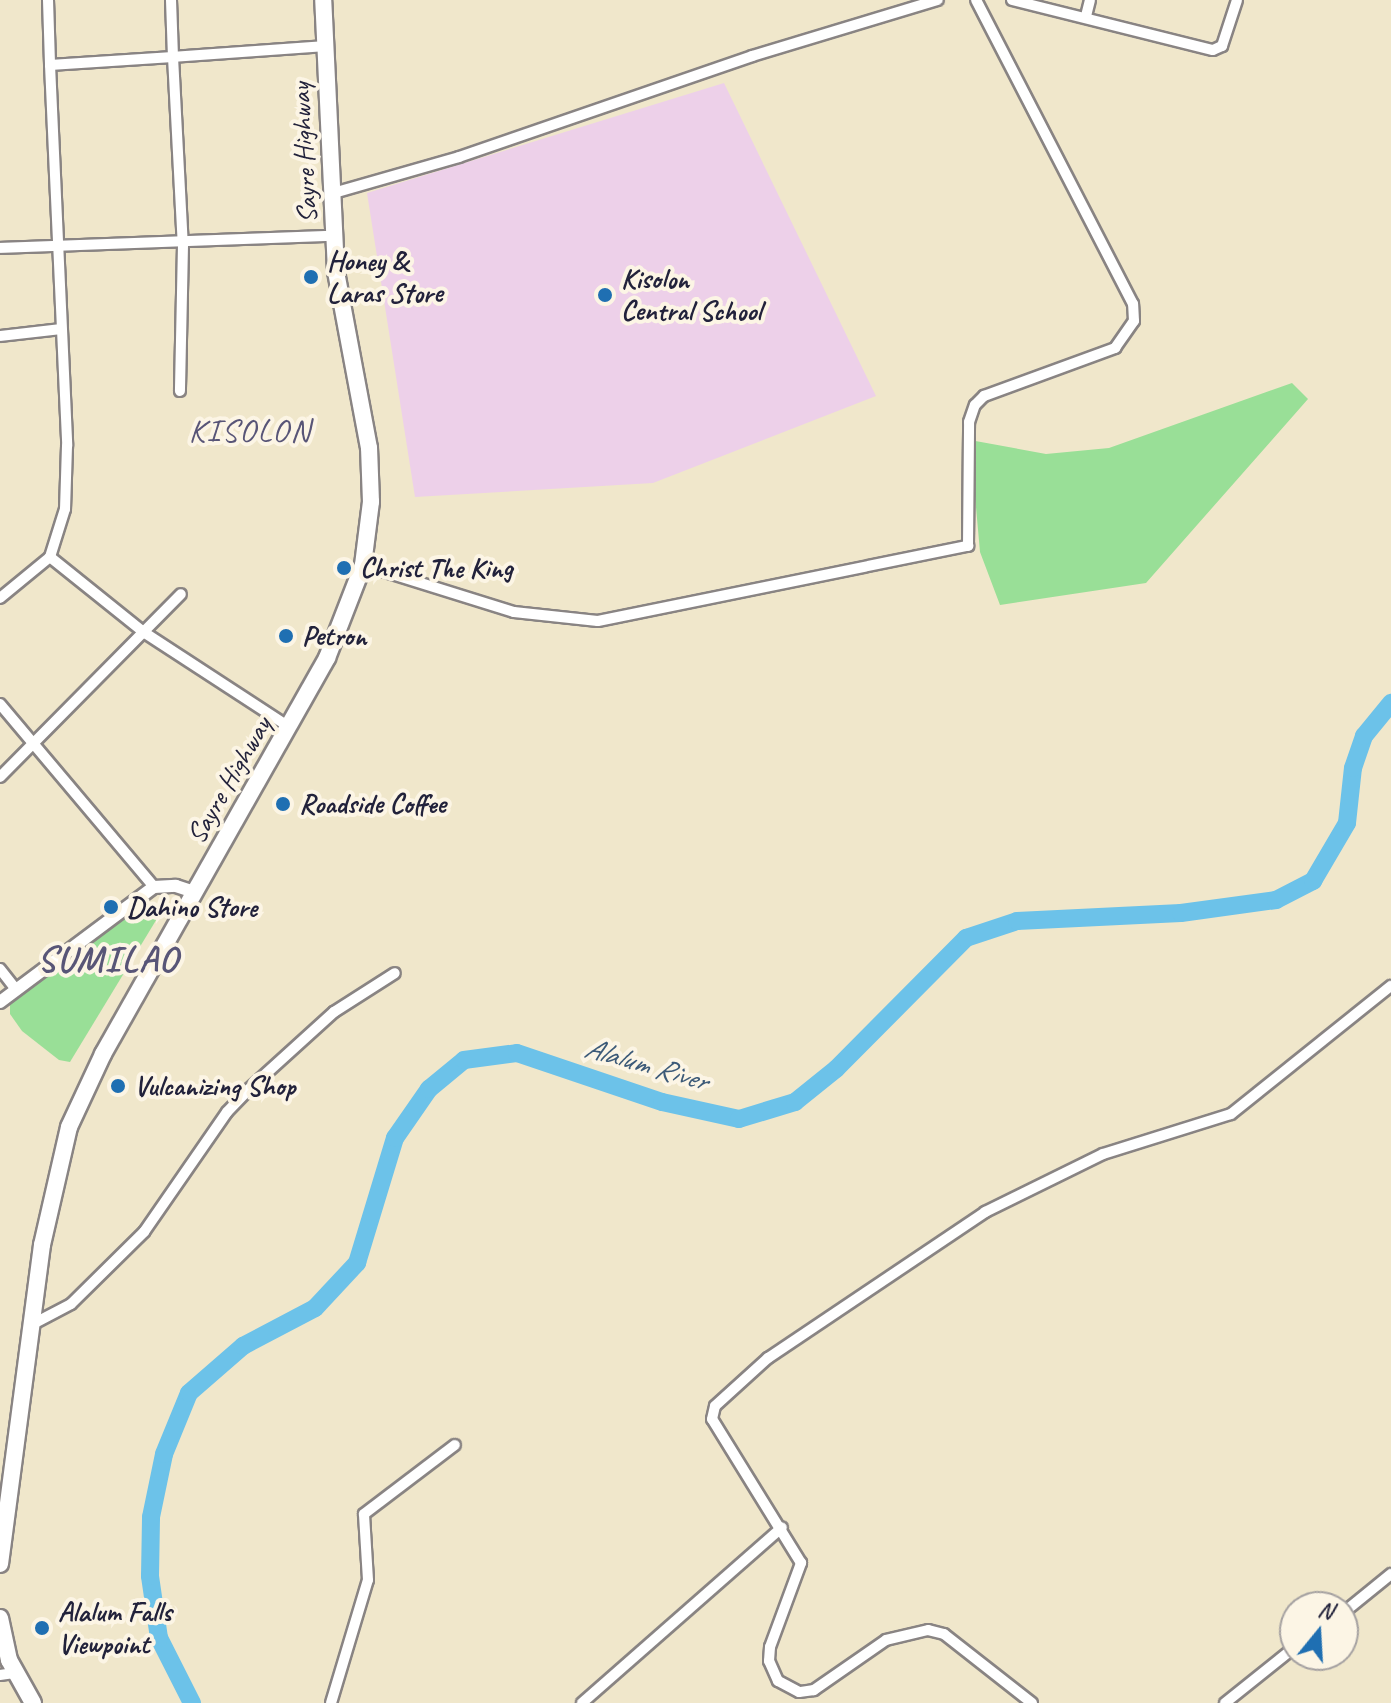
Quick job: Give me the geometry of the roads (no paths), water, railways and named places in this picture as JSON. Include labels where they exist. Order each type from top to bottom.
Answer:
[{"type":"highway","name":"Sayre Highway","points":[[0,1564],[48,1207],[69,1127],[103,1054],[289,727],[344,623],[363,565],[371,502],[369,448],[334,236],[323,0]]},
{"type":"highway","points":[[0,1622],[7,1674],[33,1703]]},
{"type":"street","points":[[0,598],[50,557],[66,488],[60,248],[48,0]]},
{"type":"street","points":[[171,0],[183,245],[180,391]]},
{"type":"street","points":[[330,194],[459,157],[752,56],[938,0]]},
{"type":"street","points":[[363,565],[514,612],[598,621],[968,546],[969,422],[975,405],[984,396],[1115,348],[1134,321],[1133,304],[976,0]]},
{"type":"street","points":[[1012,0],[1213,50],[1222,46],[1237,0]]},
{"type":"street","points":[[1086,16],[1090,0]]},
{"type":"street","points":[[50,65],[325,46]]},
{"type":"street","points":[[0,248],[183,245],[334,236]]},
{"type":"street","points":[[0,336],[61,329]]},
{"type":"street","points":[[50,557],[145,633],[289,727]]},
{"type":"street","points":[[0,777],[181,594]]},
{"type":"street","points":[[0,704],[154,887]]},
{"type":"street","points":[[0,1002],[154,887],[176,886],[195,892]]},
{"type":"street","points":[[0,969],[15,988]]},
{"type":"street","points":[[31,1325],[71,1304],[126,1251],[249,1089],[334,1012],[395,973]]},
{"type":"street","points":[[1032,1703],[944,1634],[928,1630],[886,1640],[814,1690],[786,1688],[772,1671],[770,1647],[801,1563],[782,1527],[712,1419],[715,1406],[768,1358],[985,1212],[1103,1154],[1231,1114],[1391,986]]},
{"type":"street","points":[[331,1703],[368,1580],[364,1514],[455,1445]]},
{"type":"street","points":[[582,1703],[782,1527]]},
{"type":"street","points":[[1359,1600],[1391,1574]]},
{"type":"street","points":[[1225,1703],[1279,1660]]},
{"type":"waterway","name":"Alalum River","points":[[192,1703],[159,1638],[150,1576],[151,1517],[164,1454],[189,1393],[243,1346],[315,1308],[357,1263],[395,1138],[429,1089],[464,1060],[517,1053],[662,1102],[739,1119],[795,1102],[836,1069],[966,938],[1017,921],[1181,913],[1276,900],[1313,881],[1347,823],[1353,768],[1364,736],[1391,703]]},
{"type":"place","name":"Honey & Laras Store","points":[[311,277]]},
{"type":"place","name":"Kisolon Central School","points":[[605,295]]},
{"type":"place","name":"Christ The King","points":[[344,568]]},
{"type":"place","name":"Petron","points":[[286,636]]},
{"type":"place","name":"Roadside Coffee","points":[[283,804]]},
{"type":"place","name":"Dahino Store","points":[[111,907]]},
{"type":"place","name":"Vulcanizing Shop","points":[[118,1086]]},
{"type":"place","name":"Alalum Falls Viewpoint","points":[[42,1628]]},
{"type":"district","name":"KISOLON","points":[[250,431]]},
{"type":"district","name":"SUMILAO","points":[[108,960]]}]
